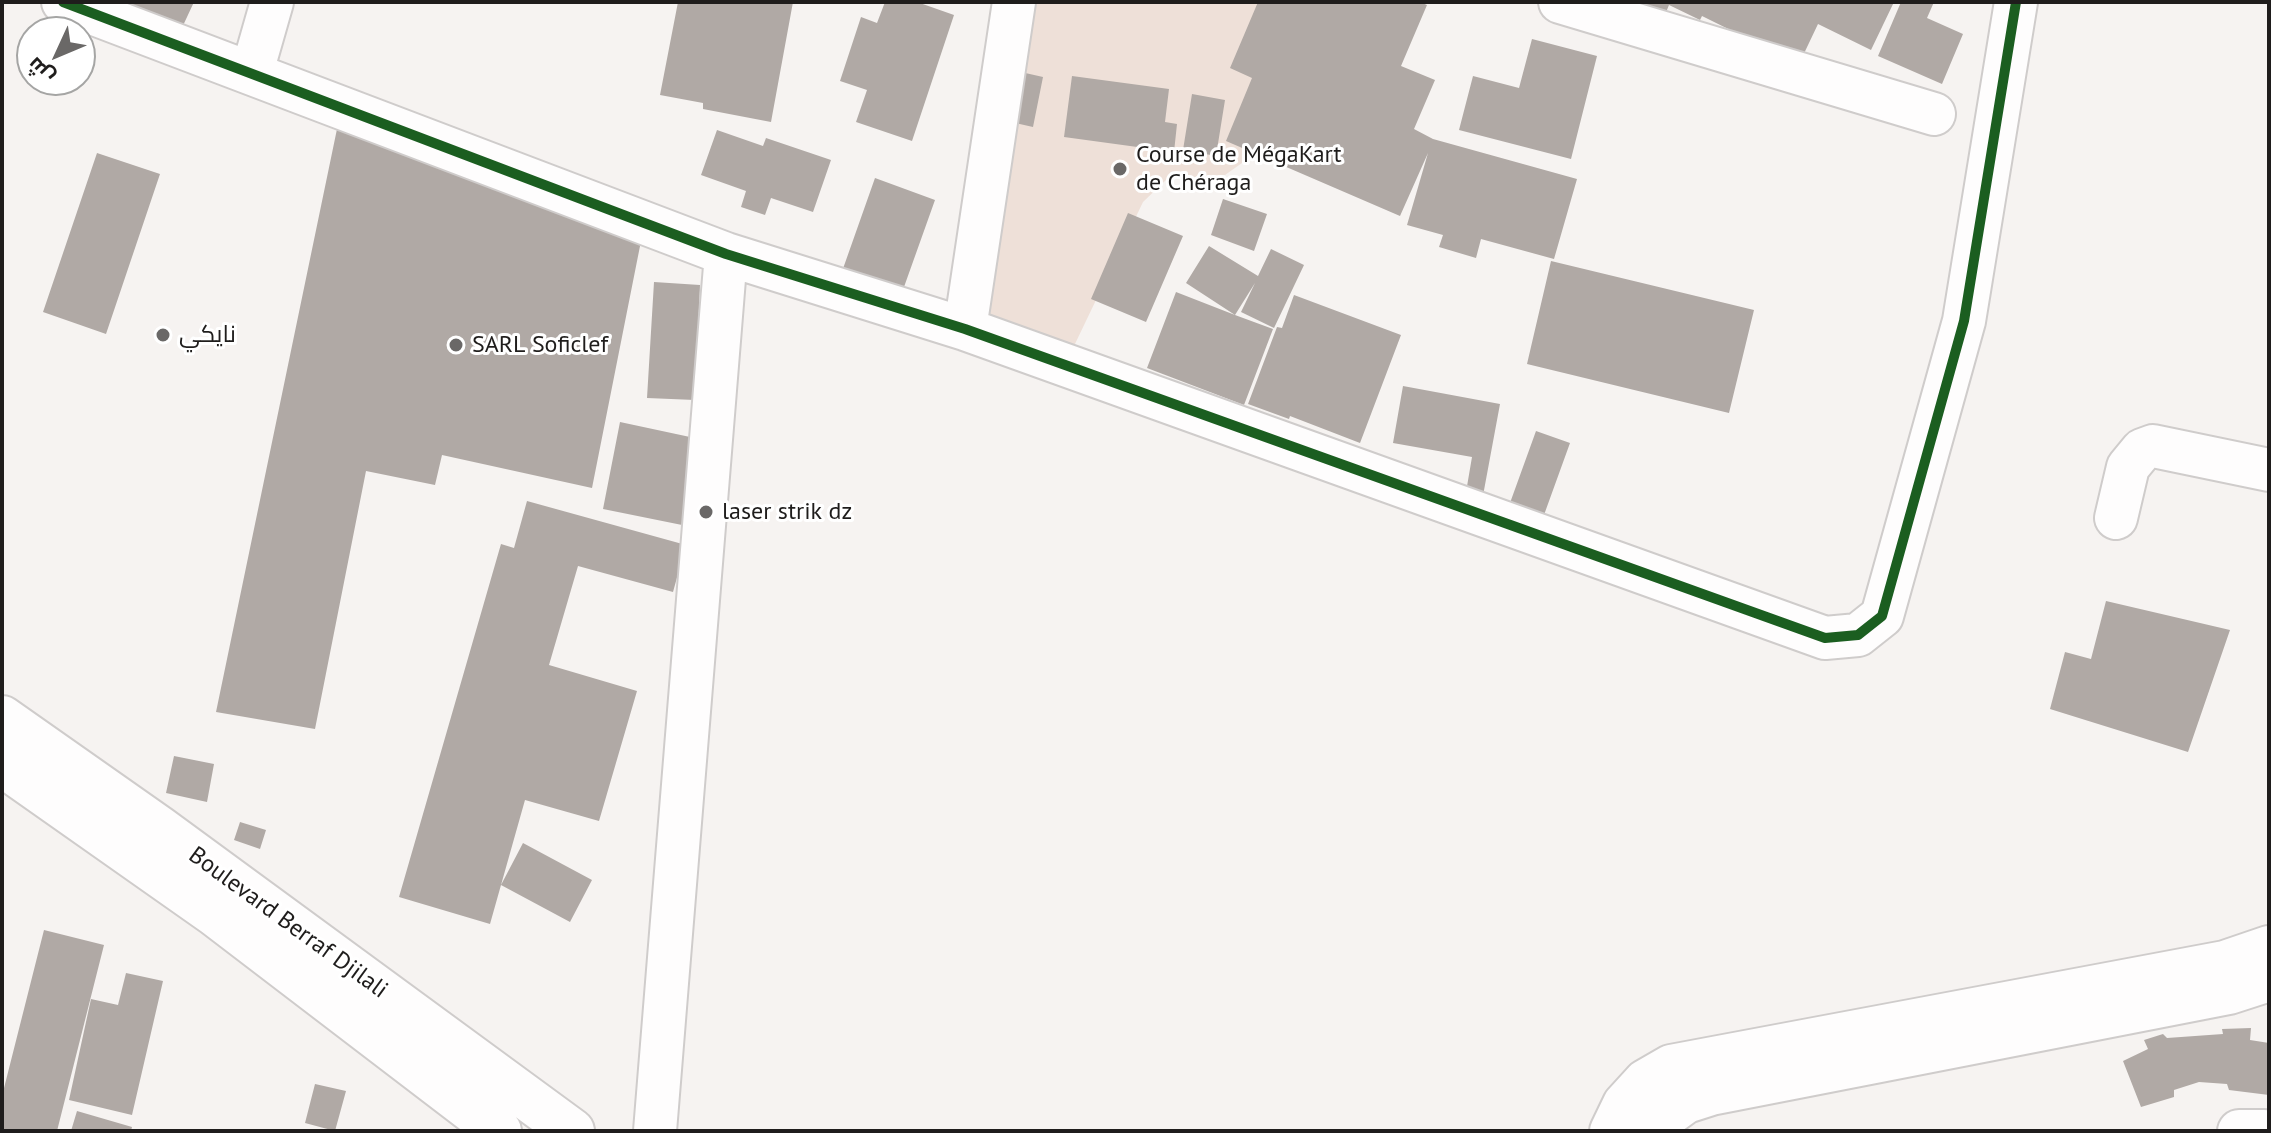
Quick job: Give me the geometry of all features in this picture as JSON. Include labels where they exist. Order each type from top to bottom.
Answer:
[{"type":"highway","name":"Boulevard Berraf Djilali","points":[[2,718],[160,829],[572,1131]]},
{"type":"highway","name":"Boulevard Berraf Djilali","points":[[2,764],[215,914],[499,1131]]},
{"type":"street","points":[[63,2],[726,254],[965,329],[1825,638],[1858,635],[1882,616],[1964,321],[2016,2]]},
{"type":"street","points":[[252,72],[272,2]]},
{"type":"street","points":[[965,329],[1014,2]]},
{"type":"street","points":[[1560,2],[1934,114]]},
{"type":"street","points":[[655,1131],[726,254]]},
{"type":"street","points":[[2116,518],[2133,457],[2153,446],[2269,470]]},
{"type":"street","points":[[1611,1131],[1624,1104],[1645,1081],[1671,1066],[2225,962],[2269,947]]},
{"type":"street","points":[[1654,1131],[1664,1118],[1686,1102],[1711,1094],[2229,993],[2269,980]]},
{"type":"street","points":[[2239,1131],[2264,1131]]},
{"type":"shaded area","name":"Course de MégaKart de Chéraga","points":[[1034,2],[1285,2],[1242,163],[1225,175],[1167,179],[1143,202],[1074,346],[983,319]]},
{"type":"building","points":[[112,2],[194,2],[180,32]]},
{"type":"building","points":[[678,2],[793,2],[771,122],[703,109],[703,103],[660,95]]},
{"type":"building","points":[[885,2],[917,2],[954,15],[912,141],[856,122],[867,90],[840,81],[861,17],[877,23]]},
{"type":"building","points":[[1258,2],[1420,2],[1427,5],[1401,66],[1435,80],[1414,129],[1433,139],[1577,179],[1554,259],[1481,239],[1476,258],[1439,247],[1443,235],[1407,225],[1428,153],[1400,216],[1226,141],[1252,78],[1230,68]]},
{"type":"building","points":[[1598,2],[1894,2],[1871,50],[1818,24],[1799,64],[1702,16],[1700,20],[1669,5],[1660,27]]},
{"type":"building","points":[[1901,2],[1934,2],[1927,18],[1963,34],[1942,84],[1878,56]]},
{"type":"building","points":[[1532,39],[1597,56],[1571,159],[1459,130],[1473,76],[1519,88]]},
{"type":"building","points":[[1012,70],[1043,77],[1033,127],[1002,120]]},
{"type":"building","points":[[1072,76],[1169,89],[1165,122],[1177,124],[1174,152],[1064,137]]},
{"type":"building","points":[[1192,94],[1225,100],[1216,156],[1183,150]]},
{"type":"building","name":"SARL Soficlef","points":[[337,129],[642,236],[592,488],[442,455],[435,485],[366,471],[315,729],[216,712]]},
{"type":"building","points":[[717,130],[763,146],[766,138],[831,160],[813,212],[771,198],[765,215],[741,207],[746,191],[701,175]]},
{"type":"building","points":[[97,153],[160,174],[106,334],[43,312]]},
{"type":"building","points":[[875,178],[935,200],[899,301],[839,280]]},
{"type":"building","points":[[1223,199],[1267,214],[1254,251],[1211,235]]},
{"type":"building","points":[[1128,213],[1183,236],[1146,322],[1091,299]]},
{"type":"building","points":[[1209,246],[1258,276],[1271,249],[1304,265],[1274,328],[1241,312],[1255,283],[1235,315],[1186,283]]},
{"type":"building","points":[[1551,261],[1754,310],[1729,413],[1527,364]]},
{"type":"building","points":[[654,282],[700,285],[695,400],[647,398]]},
{"type":"building","points":[[1176,292],[1273,329],[1244,405],[1147,368]]},
{"type":"building","points":[[1294,295],[1401,335],[1360,443],[1290,416],[1289,419],[1248,404],[1277,327],[1282,328]]},
{"type":"building","points":[[1403,386],[1500,404],[1482,501],[1465,498],[1472,457],[1393,443]]},
{"type":"building","points":[[620,422],[704,440],[687,526],[603,509]]},
{"type":"building","points":[[1536,431],[1570,443],[1540,526],[1506,514]]},
{"type":"building","points":[[527,501],[686,545],[673,592],[578,566],[549,665],[637,691],[599,821],[525,800],[490,924],[399,897],[501,544],[514,548]]},
{"type":"building","points":[[2106,601],[2230,630],[2188,752],[2050,709],[2065,652],[2091,659]]},
{"type":"building","points":[[174,756],[214,764],[207,802],[166,793]]},
{"type":"building","points":[[240,822],[266,830],[260,849],[234,840]]},
{"type":"building","points":[[523,843],[592,880],[570,922],[501,885]]},
{"type":"building","points":[[44,930],[104,945],[57,1131],[2,1131],[2,1096]]},
{"type":"building","points":[[126,973],[163,981],[132,1115],[69,1100],[91,999],[118,1005]]},
{"type":"building","points":[[2251,1028],[2250,1040],[2269,1043],[2269,1095],[2229,1090],[2227,1084],[2199,1082],[2174,1090],[2174,1097],[2141,1107],[2123,1061],[2148,1049],[2144,1040],[2163,1034],[2167,1038],[2223,1034],[2222,1029]]},
{"type":"building","points":[[315,1084],[346,1091],[335,1131],[305,1123]]},
{"type":"building","points":[[77,1111],[132,1127],[131,1131],[71,1131]]},
{"type":"cycle path","points":[[63,2],[726,254],[965,329],[1825,638],[1858,635],[1882,616],[1964,321],[2016,2]]},
{"type":"place","name":"Course de MégaKart de Chéraga","points":[[1120,169]]},
{"type":"place","name":"نايكي","points":[[163,335]]},
{"type":"place","name":"SARL Soficlef","points":[[456,345]]},
{"type":"place","name":"laser strik dz","points":[[706,512]]}]
